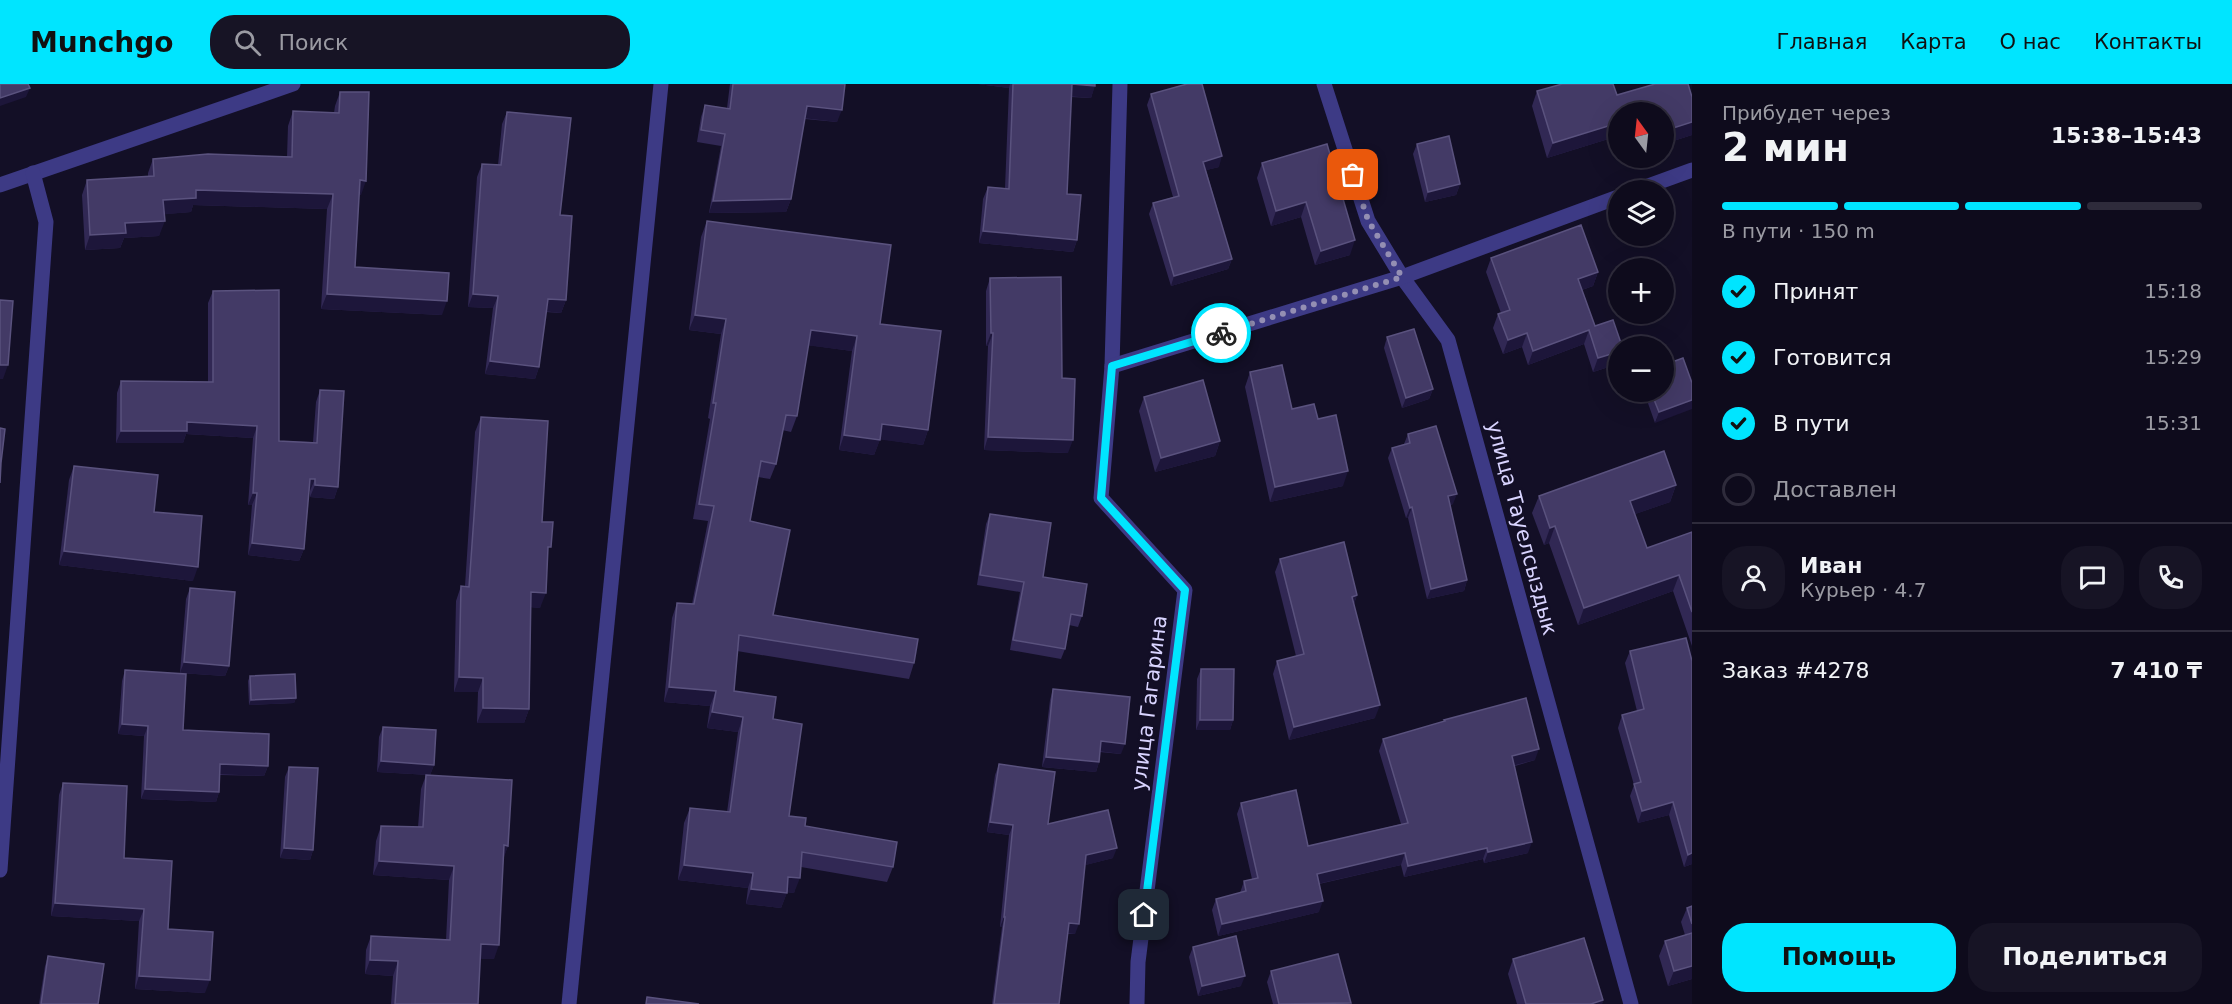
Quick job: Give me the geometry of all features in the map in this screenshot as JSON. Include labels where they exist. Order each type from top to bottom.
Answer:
[{"type":"street","points":[[0,185],[292,84]]},
{"type":"street","points":[[569,1004],[661,84]]},
{"type":"street","name":"улица Гагарина","points":[[1120,84],[1112,366],[1101,498],[1185,590],[1138,962],[1137,1004]]},
{"type":"street","name":"улица Тауелсыздык","points":[[1324,84],[1368,220],[1402,277],[1448,340],[1631,1004]]},
{"type":"street","points":[[1664,180],[1692,170]]},
{"type":"street","points":[[0,870],[46,222],[33,173]]},
{"type":"street","points":[[1112,366],[1402,277],[1608,201]]},
{"type":"building","points":[[0,84],[28,84],[30,88],[0,98]]},
{"type":"building","points":[[733,84],[845,84],[842,110],[807,106],[791,199],[713,201],[725,134],[701,130],[705,105],[730,109]]},
{"type":"building","points":[[1013,84],[1072,84],[1067,194],[1081,195],[1077,240],[983,231],[988,187],[1009,189]]},
{"type":"building","points":[[1072,84],[1095,84],[1095,86]]},
{"type":"building","points":[[1187,84],[1202,84],[1222,156],[1203,162],[1232,259],[1174,276],[1153,203],[1179,196],[1151,94]]},
{"type":"building","points":[[1562,84],[1613,84],[1617,95],[1655,84],[1688,84],[1692,97],[1692,122],[1674,128],[1674,102],[1608,102],[1608,126],[1553,143],[1537,91]]},
{"type":"building","points":[[340,92],[369,92],[366,181],[360,180],[355,267],[449,273],[447,301],[327,294],[333,194],[196,190],[196,198],[163,200],[165,221],[125,223],[126,233],[90,235],[87,180],[154,176],[153,159],[208,154],[292,157],[293,111],[339,113]]},
{"type":"building","points":[[507,112],[571,118],[560,215],[572,216],[566,300],[548,299],[539,367],[490,361],[498,296],[473,294],[482,164],[501,165]]},
{"type":"building","points":[[1449,136],[1460,184],[1428,192],[1417,144]]},
{"type":"building","points":[[1327,144],[1355,240],[1321,251],[1306,202],[1276,211],[1262,163]]},
{"type":"building","points":[[707,221],[891,245],[880,324],[941,331],[928,430],[882,424],[880,440],[844,435],[857,336],[811,330],[797,416],[786,415],[776,464],[761,461],[750,521],[790,530],[773,615],[918,639],[914,663],[739,635],[734,691],[776,697],[773,719],[802,724],[789,816],[806,818],[805,826],[897,842],[893,867],[802,852],[800,878],[788,877],[787,893],[751,889],[753,873],[684,865],[690,808],[730,812],[743,717],[712,712],[716,691],[669,687],[677,603],[694,604],[714,506],[699,504],[716,403],[713,403],[726,319],[695,315]]},
{"type":"building","points":[[1581,225],[1598,272],[1578,279],[1595,326],[1608,322],[1608,324],[1614,324],[1619,336],[1608,336],[1608,355],[1598,358],[1589,330],[1533,351],[1527,333],[1508,340],[1498,314],[1510,310],[1491,258]]},
{"type":"building","points":[[1061,277],[1062,378],[1075,379],[1073,440],[988,437],[993,333],[991,333],[990,278]]},
{"type":"building","points":[[279,290],[279,441],[317,443],[320,390],[344,391],[338,487],[315,485],[315,479],[310,479],[304,549],[252,543],[257,493],[253,493],[257,426],[187,422],[187,431],[121,431],[121,381],[213,382],[213,291]]},
{"type":"building","points":[[0,300],[13,301],[8,365],[0,365]]},
{"type":"building","points":[[1414,329],[1433,389],[1406,398],[1387,337]]},
{"type":"building","points":[[1683,358],[1692,383],[1692,400],[1659,412],[1655,402],[1674,402],[1674,361]]},
{"type":"building","points":[[1282,365],[1292,409],[1314,404],[1318,419],[1336,415],[1348,471],[1275,487],[1250,372]]},
{"type":"building","points":[[1203,380],[1220,441],[1161,458],[1144,397]]},
{"type":"building","points":[[481,417],[548,421],[542,522],[553,522],[551,547],[548,547],[546,593],[531,592],[529,709],[483,708],[483,678],[459,677],[461,586],[469,587]]},
{"type":"building","points":[[1436,426],[1457,494],[1448,496],[1467,580],[1431,589],[1412,507],[1410,508],[1392,448],[1410,443],[1408,434]]},
{"type":"building","points":[[0,428],[5,429],[0,483]]},
{"type":"building","points":[[1664,451],[1676,485],[1630,501],[1647,548],[1692,532],[1692,612],[1679,575],[1584,608],[1555,526],[1550,528],[1539,496]]},
{"type":"building","points":[[74,466],[158,475],[154,512],[202,516],[198,567],[64,551]]},
{"type":"building","points":[[990,514],[1051,523],[1043,577],[1087,584],[1082,616],[1071,614],[1065,649],[1013,640],[1024,582],[980,575]]},
{"type":"building","points":[[1344,542],[1357,595],[1352,597],[1380,705],[1294,727],[1277,661],[1304,654],[1280,559]]},
{"type":"building","points":[[190,588],[235,592],[229,666],[184,662]]},
{"type":"building","points":[[1686,638],[1692,661],[1692,853],[1688,855],[1673,802],[1642,811],[1634,784],[1641,782],[1622,715],[1644,709],[1630,651]]},
{"type":"building","points":[[1201,669],[1234,669],[1233,720],[1200,720]]},
{"type":"building","points":[[125,670],[186,674],[183,730],[269,734],[268,766],[220,764],[219,792],[145,789],[148,726],[122,724]]},
{"type":"building","points":[[295,674],[296,698],[251,700],[250,676]]},
{"type":"building","points":[[1053,689],[1130,697],[1125,744],[1101,741],[1099,762],[1046,757]]},
{"type":"building","points":[[1526,698],[1539,749],[1512,756],[1532,842],[1488,852],[1487,848],[1408,866],[1405,853],[1317,874],[1323,901],[1222,924],[1216,899],[1246,891],[1244,881],[1258,878],[1241,803],[1296,790],[1308,846],[1408,823],[1383,739]]},
{"type":"building","points":[[383,727],[436,730],[434,765],[381,761]]},
{"type":"building","points":[[999,764],[1055,772],[1048,824],[1108,810],[1117,848],[1086,855],[1079,924],[1069,923],[1059,1004],[994,1004],[1013,825],[990,822]]},
{"type":"building","points":[[289,767],[318,768],[313,850],[284,848]]},
{"type":"building","points":[[426,775],[512,780],[508,846],[504,845],[499,945],[481,944],[478,1004],[395,1004],[398,961],[370,960],[371,936],[450,940],[454,866],[379,861],[381,826],[423,827]]},
{"type":"building","points":[[63,783],[127,786],[124,858],[172,861],[168,929],[213,932],[210,980],[139,976],[144,909],[55,903]]},
{"type":"building","points":[[1692,906],[1692,924],[1687,908]]},
{"type":"building","points":[[1692,933],[1692,966],[1674,971],[1665,941]]},
{"type":"building","points":[[1236,936],[1245,976],[1202,986],[1193,947]]},
{"type":"building","points":[[1584,938],[1603,1000],[1591,1004],[1526,1004],[1513,959]]},
{"type":"building","points":[[1338,954],[1351,1003],[1279,1004],[1271,971]]},
{"type":"building","points":[[48,956],[104,964],[98,1004],[41,1004]]},
{"type":"building","points":[[647,997],[699,1004],[646,1004]]},
{"type":"way so far","points":[[1221,333],[1402,277],[1368,220],[1353,175]]},
{"type":"route","points":[[1144,915],[1185,590],[1101,498],[1112,366],[1221,333]]}]
